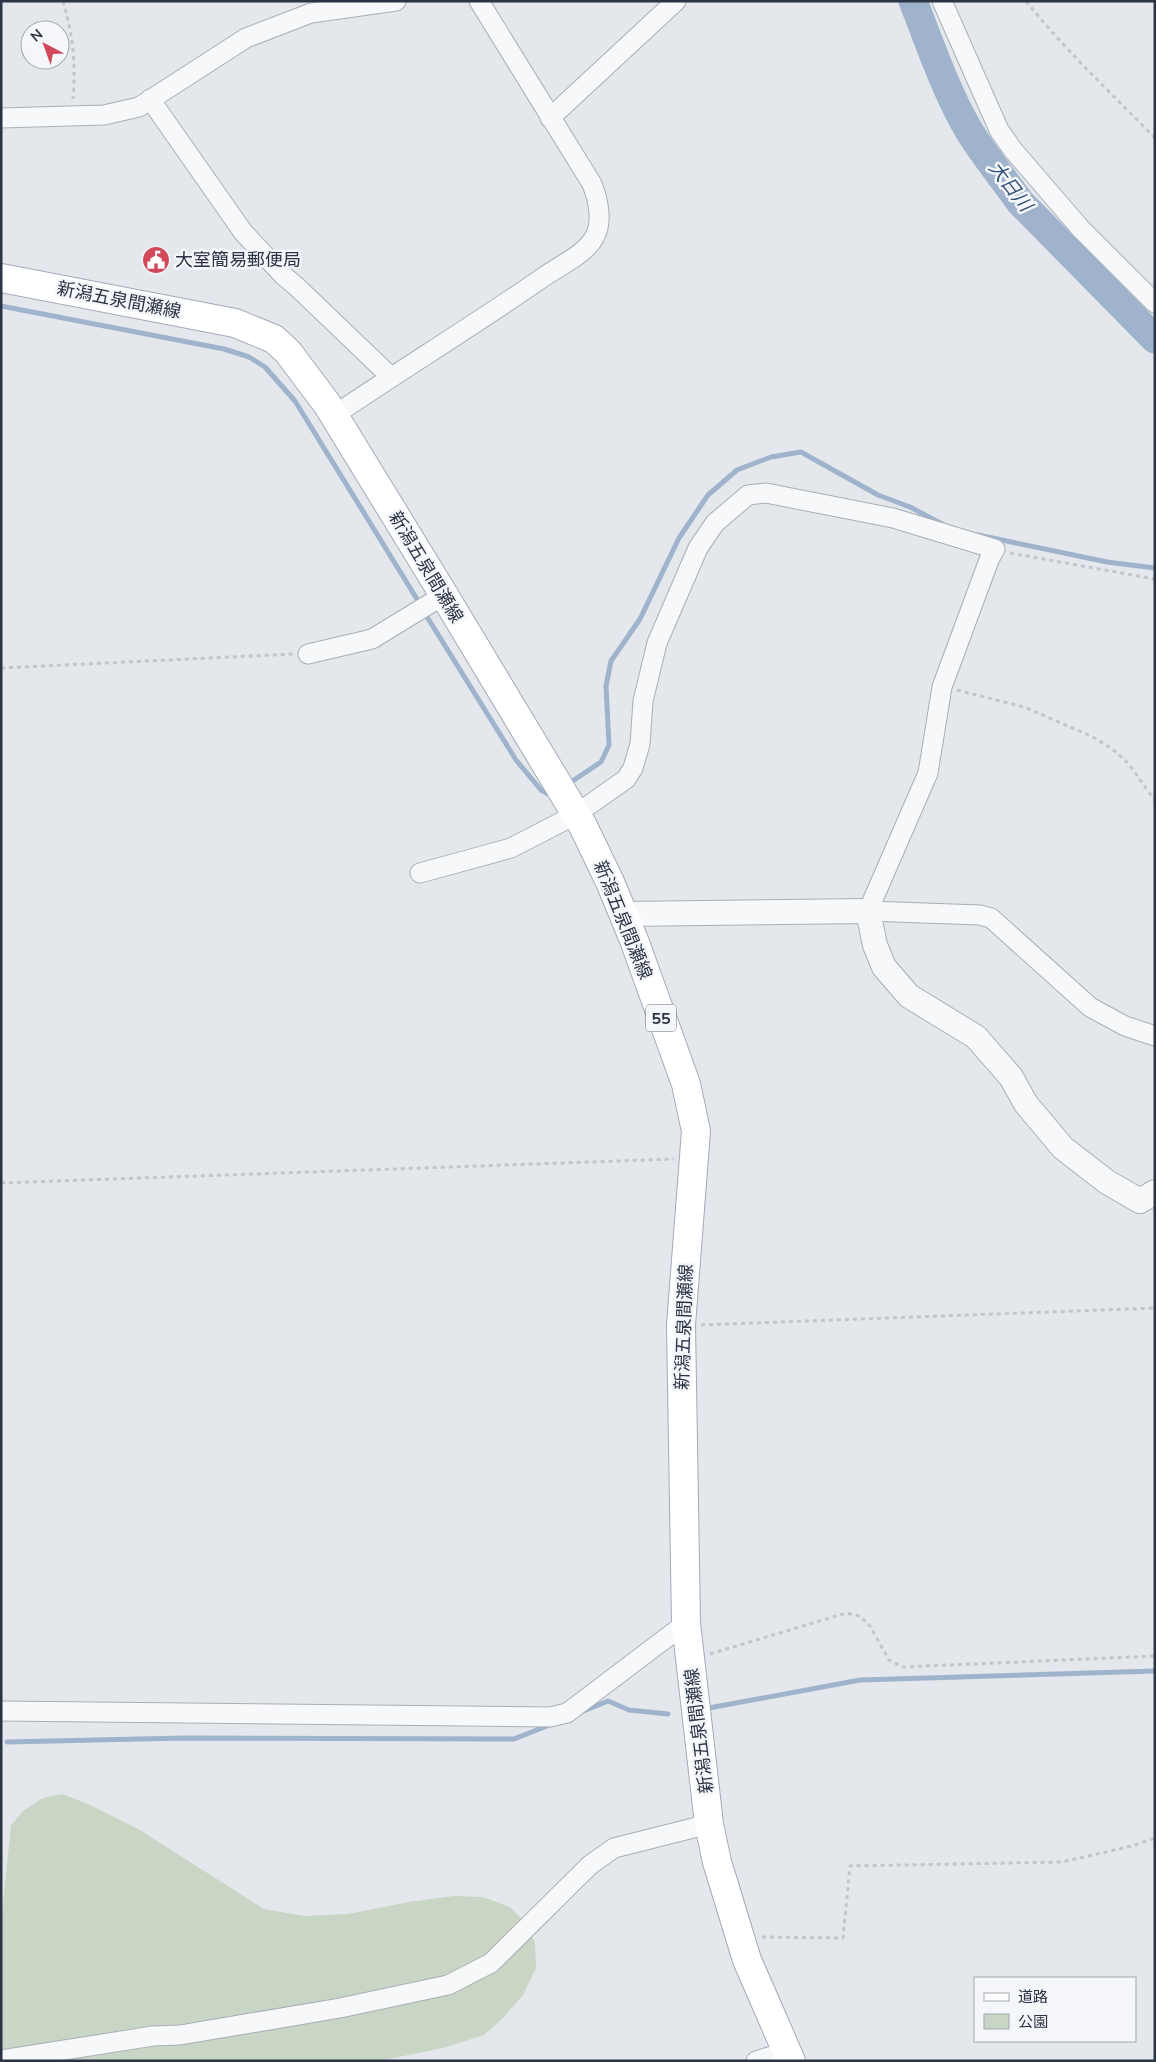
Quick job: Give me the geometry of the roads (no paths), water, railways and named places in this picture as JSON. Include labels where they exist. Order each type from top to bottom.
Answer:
[{"type":"main road","name":"新潟五泉間瀬線","points":[[1,278],[235,323],[274,339],[288,352],[334,416],[444,595],[575,815],[610,882],[624,914],[686,1084],[696,1131],[681,1325],[686,1623],[709,1824],[717,1862],[747,1960],[789,2056]]},
{"type":"street","points":[[1,118],[104,115],[139,107],[246,38],[311,13],[396,1]]},
{"type":"street","points":[[334,416],[571,258],[586,247],[596,235],[599,216],[598,199],[592,184],[479,1]]},
{"type":"street","points":[[550,118],[676,1]]},
{"type":"street","points":[[942,1],[1000,130],[1013,150],[1081,229],[1155,302]]},
{"type":"street","points":[[150,99],[243,232],[284,276],[391,377]]},
{"type":"street","points":[[420,873],[511,848],[575,815],[626,779],[633,768],[640,744],[643,701],[657,643],[668,616],[698,548],[715,523],[748,495],[766,493],[893,518],[995,549],[942,687],[928,774],[868,911],[876,945],[884,967],[909,996],[976,1038],[1010,1078],[1026,1104],[1063,1148],[1107,1182],[1140,1201],[1155,1192]]},
{"type":"street","points":[[308,654],[372,639],[444,595]]},
{"type":"street","points":[[624,914],[868,911],[980,914],[991,918],[1090,1007],[1125,1026],[1155,1036]]},
{"type":"street","points":[[1,1711],[550,1717],[568,1713],[686,1623]]},
{"type":"street","points":[[1,2060],[153,2036],[180,2035],[340,2008],[448,1985],[491,1963],[590,1865],[614,1848],[709,1824]]},
{"type":"street","points":[[756,2061],[789,2056]]},
{"type":"waterway","name":"大日川","points":[[913,1],[952,98],[968,129],[987,157],[1020,202],[1155,339]]},
{"type":"waterway","points":[[1,306],[224,349],[249,357],[265,367],[295,401],[420,604]]},
{"type":"waterway","points":[[568,784],[601,762],[609,745],[606,686],[611,661],[640,619],[679,538],[708,495],[737,470],[771,457],[801,452],[878,495],[910,507],[944,525]]},
{"type":"waterway","points":[[978,535],[1107,562],[1155,568]]},
{"type":"waterway","points":[[424,612],[516,760],[541,790],[550,795],[552,793]]},
{"type":"waterway","points":[[709,1708],[860,1680],[1155,1671]]},
{"type":"waterway","points":[[581,1712],[608,1701],[629,1710],[668,1714]]},
{"type":"waterway","points":[[7,1742],[184,1738],[514,1739],[552,1724]]},
{"type":"place","name":"大室簡易郵便局","points":[[156,260]]}]
